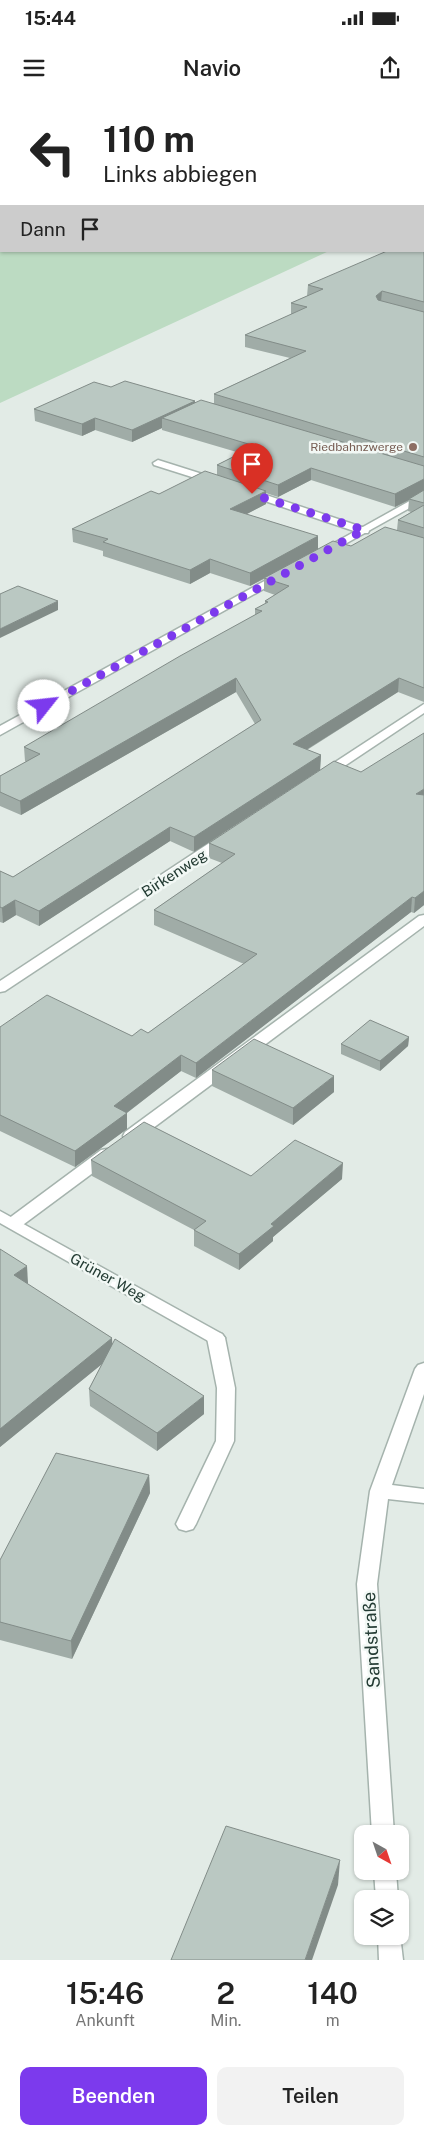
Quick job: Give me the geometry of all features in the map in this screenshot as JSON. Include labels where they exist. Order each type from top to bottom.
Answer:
[{"type":"street","points":[[158,463],[369,530]]},
{"type":"street","points":[[311,559],[369,530],[424,496]]},
{"type":"street","points":[[0,731],[294,568]]},
{"type":"street","points":[[316,779],[424,708]]},
{"type":"street","name":"Birkenweg","points":[[0,988],[233,834]]},
{"type":"street","points":[[7,1220],[424,919]]},
{"type":"street","name":"Grüner Weg","points":[[7,1220],[216,1338],[226,1388],[225,1441],[186,1524]]},
{"type":"street","name":"Sandstraße","points":[[382,1825],[368,1584],[380,1491],[424,1369]]},
{"type":"street","points":[[380,1491],[424,1496]]},
{"type":"street","points":[[389,1945],[390,1960]]},
{"type":"green space","points":[[0,252],[327,252],[0,403]]},
{"type":"building","points":[[385,252],[424,252],[424,302],[382,291],[376,296],[378,300],[424,312],[424,457],[214,394],[306,351],[245,335],[307,307],[291,303],[323,289],[308,285]]},
{"type":"building","points":[[125,381],[195,401],[132,430],[95,418],[82,424],[34,409],[94,382],[111,387]]},
{"type":"building","points":[[201,400],[424,466],[424,479],[395,494],[311,468],[278,485],[217,465],[255,446],[162,418]]},
{"type":"building","points":[[205,471],[266,491],[230,509],[318,536],[250,573],[210,559],[190,570],[103,542],[108,539],[72,529],[151,491],[159,494]]},
{"type":"building","points":[[424,490],[424,503],[409,499]]},
{"type":"building","points":[[424,505],[424,528],[398,520]]},
{"type":"building","points":[[385,527],[424,538],[424,688],[399,678],[293,744],[321,755],[194,837],[170,827],[39,911],[15,900],[2,908],[0,907],[0,871],[13,877],[261,720],[236,678],[20,801],[0,792],[0,776],[40,754],[24,747],[180,656],[262,611],[255,609],[289,586],[264,578],[333,541],[351,546]]},
{"type":"building","points":[[18,586],[58,601],[0,629],[0,594]]},
{"type":"building","points":[[424,733],[424,789],[416,794],[424,795],[424,891],[415,898],[412,897],[196,1063],[181,1055],[114,1106],[127,1113],[75,1151],[0,1115],[0,1027],[47,995],[132,1036],[141,1029],[148,1033],[257,954],[154,910],[235,854],[209,843],[334,761],[361,772]]},
{"type":"building","points":[[370,1020],[409,1037],[380,1061],[341,1044]]},
{"type":"building","points":[[254,1039],[334,1076],[293,1108],[212,1070]]},
{"type":"building","points":[[144,1122],[251,1176],[295,1140],[343,1163],[271,1224],[274,1226],[239,1254],[194,1230],[206,1221],[91,1160]]},
{"type":"building","points":[[0,1249],[27,1266],[14,1275],[112,1338],[0,1429]]},
{"type":"building","points":[[115,1339],[204,1396],[157,1433],[89,1389]]},
{"type":"building","points":[[56,1453],[149,1475],[71,1641],[0,1622],[0,1560]]},
{"type":"building","points":[[226,1826],[340,1860],[305,1960],[171,1960]]},
{"type":"place","name":"Riedbahnzwerge","points":[[413,447]]},
{"type":"route","points":[[44,706],[364,530],[252,494]]}]
